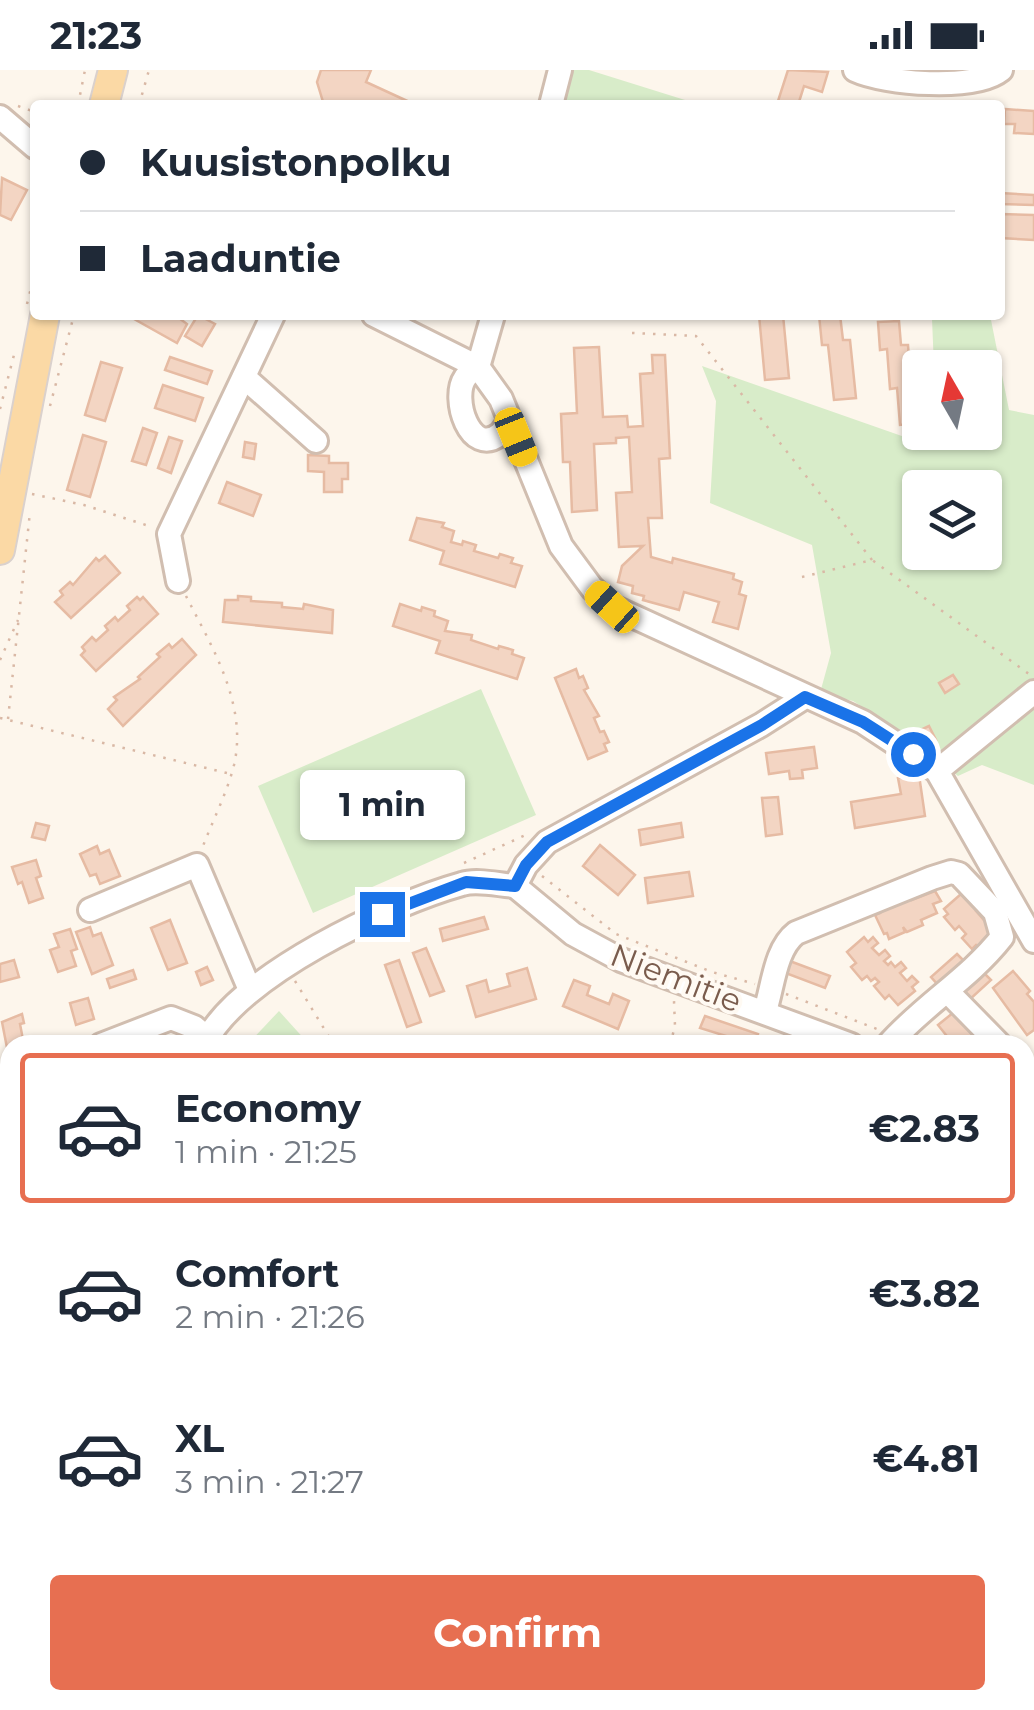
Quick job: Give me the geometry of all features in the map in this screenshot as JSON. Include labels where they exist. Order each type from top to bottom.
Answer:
[{"type":"main road","points":[[105,100],[113,70]]},
{"type":"main road","points":[[121,100],[127,70]]},
{"type":"main road","points":[[0,550],[45,320]]},
{"type":"street","points":[[552,100],[560,70]]},
{"type":"street","points":[[856,70],[871,77],[928,82],[988,79],[1001,70]]},
{"type":"street","points":[[0,118],[30,126]]},
{"type":"street","points":[[0,118],[30,143]]},
{"type":"street","points":[[178,581],[169,534],[271,320]]},
{"type":"street","points":[[384,320],[478,367],[502,399],[561,546],[592,588],[612,607],[863,722],[938,771],[1034,940]]},
{"type":"street","points":[[492,320],[478,367],[464,378],[461,409],[471,433],[479,438],[499,435],[510,421]]},
{"type":"street","points":[[244,377],[316,441]]},
{"type":"street","points":[[938,771],[1034,692]]},
{"type":"street","points":[[210,1035],[250,990],[285,966],[382,914],[466,882],[520,876],[547,842],[762,725],[805,697]]},
{"type":"street","points":[[90,910],[196,865],[250,990]]},
{"type":"street","points":[[768,1000],[781,954],[788,939],[796,933],[951,872],[959,874],[995,912],[1002,937],[948,992],[917,1014],[898,1035]]},
{"type":"street","name":"Niemitie","points":[[520,876],[573,934],[621,960],[681,971],[768,1000],[832,1035]]},
{"type":"street","points":[[948,992],[990,1035]]},
{"type":"street","points":[[127,1035],[171,1018],[194,1027],[200,1035]]},
{"type":"path","points":[[79,100],[84,70]]},
{"type":"path","points":[[140,100],[149,70]]},
{"type":"path","points":[[51,404],[73,320]]},
{"type":"path","points":[[632,333],[696,336],[872,560],[1034,678]]},
{"type":"path","points":[[32,494],[84,505],[169,534]]},
{"type":"path","points":[[8,719],[30,512]]},
{"type":"path","points":[[802,577],[872,560]]},
{"type":"path","points":[[178,581],[223,672],[234,705],[237,736],[231,774],[196,865]]},
{"type":"path","points":[[0,660],[19,617]]},
{"type":"path","points":[[0,718],[231,774]]},
{"type":"path","points":[[458,866],[528,834]]},
{"type":"path","points":[[520,876],[681,971],[768,1000],[845,1015],[879,1035]]},
{"type":"path","points":[[285,966],[328,1035]]},
{"type":"path","points":[[673,1035],[681,971]]},
{"type":"green space","points":[[572,70],[589,70],[685,100],[565,100]]},
{"type":"green space","points":[[932,320],[991,320],[997,350],[933,350]]},
{"type":"green space","points":[[702,366],[902,436],[902,450],[1002,450],[1002,375],[1009,410],[1034,415],[1034,785],[982,765],[958,776],[906,735],[853,701],[820,693],[831,653],[812,545],[710,503],[716,401]]},
{"type":"green space","points":[[481,689],[536,815],[313,913],[258,786]]},
{"type":"green space","points":[[279,1011],[301,1035],[256,1035]]},
{"type":"building","points":[[321,70],[371,70],[366,82],[405,100],[322,100],[317,82]]},
{"type":"building","points":[[788,70],[828,72],[822,92],[804,86],[800,100],[778,100]]},
{"type":"building","points":[[1005,109],[1034,111],[1034,134],[1014,133],[1015,124],[1005,124]]},
{"type":"building","points":[[2,178],[27,190],[11,220],[0,215]]},
{"type":"building","points":[[1005,193],[1034,195],[1034,205],[1005,204]]},
{"type":"building","points":[[1005,214],[1034,215],[1034,240],[1005,238]]},
{"type":"building","points":[[136,320],[182,320],[187,324],[177,343]]},
{"type":"building","points":[[195,320],[215,324],[202,346],[185,336]]},
{"type":"building","points":[[759,320],[783,320],[789,378],[765,380]]},
{"type":"building","points":[[820,320],[841,320],[843,340],[850,340],[856,398],[834,400],[828,345],[822,345]]},
{"type":"building","points":[[899,321],[901,345],[908,345],[908,350],[902,350],[902,425],[897,388],[890,389],[887,349],[880,350],[878,322]]},
{"type":"building","points":[[599,347],[603,417],[627,416],[628,427],[643,426],[640,374],[653,373],[652,355],[665,355],[670,458],[659,459],[662,518],[648,518],[651,557],[672,563],[673,558],[734,574],[733,579],[742,582],[739,594],[746,596],[738,629],[713,622],[719,602],[684,592],[679,610],[643,600],[644,596],[632,593],[633,586],[618,582],[622,566],[643,546],[619,547],[616,493],[632,492],[629,437],[616,438],[616,443],[594,444],[597,510],[572,512],[570,462],[563,462],[561,414],[577,413],[574,348]]},
{"type":"building","points":[[170,357],[212,371],[207,384],[165,370]]},
{"type":"building","points":[[101,362],[122,368],[105,421],[85,415]]},
{"type":"building","points":[[163,385],[203,398],[195,421],[155,408]]},
{"type":"building","points":[[143,428],[157,433],[146,465],[132,461]]},
{"type":"building","points":[[83,435],[106,442],[90,497],[67,490]]},
{"type":"building","points":[[169,437],[182,441],[171,473],[158,468]]},
{"type":"building","points":[[245,442],[256,444],[254,459],[243,457]]},
{"type":"building","points":[[308,455],[329,456],[329,463],[348,463],[348,479],[342,479],[342,492],[324,492],[324,472],[308,471]]},
{"type":"building","points":[[227,482],[261,495],[253,516],[219,503]]},
{"type":"building","points":[[417,518],[444,523],[442,527],[454,531],[451,542],[462,545],[463,541],[476,545],[474,551],[513,558],[511,563],[522,566],[515,587],[440,564],[444,551],[410,540]]},
{"type":"building","points":[[105,556],[120,573],[71,618],[55,602],[63,595],[60,591],[70,582],[73,585],[96,558],[99,561]]},
{"type":"building","points":[[238,596],[282,603],[282,607],[303,609],[304,604],[333,610],[332,633],[223,622],[225,600],[238,600]]},
{"type":"building","points":[[137,597],[143,597],[158,614],[96,671],[81,655],[85,651],[82,647],[92,637],[96,641],[115,617],[118,621]]},
{"type":"building","points":[[400,604],[435,611],[434,616],[448,621],[445,631],[472,635],[471,640],[513,650],[512,654],[524,658],[517,679],[436,653],[440,641],[393,626]]},
{"type":"building","points":[[182,639],[196,655],[123,726],[108,709],[117,700],[114,697],[140,679],[160,657],[157,654]]},
{"type":"building","points":[[576,669],[579,678],[583,676],[588,688],[584,690],[599,716],[594,718],[600,732],[604,731],[609,742],[604,744],[607,751],[588,759],[555,678]]},
{"type":"building","points":[[953,675],[959,684],[945,693],[939,683]]},
{"type":"building","points":[[929,726],[936,740],[921,747],[914,733]]},
{"type":"building","points":[[814,747],[817,768],[802,770],[803,778],[790,779],[789,771],[769,774],[766,753]]},
{"type":"building","points":[[919,775],[925,816],[855,828],[851,802],[901,794],[898,778]]},
{"type":"building","points":[[778,797],[782,834],[766,836],[762,798]]},
{"type":"building","points":[[36,823],[49,826],[45,840],[32,837]]},
{"type":"building","points":[[681,823],[683,837],[641,845],[639,830]]},
{"type":"building","points":[[600,845],[635,875],[618,895],[583,866]]},
{"type":"building","points":[[97,846],[100,854],[109,850],[120,876],[100,884],[96,874],[90,876],[80,854]]},
{"type":"building","points":[[36,860],[41,876],[36,878],[43,898],[29,903],[12,867]]},
{"type":"building","points":[[689,872],[693,896],[648,903],[645,878]]},
{"type":"building","points":[[935,891],[941,901],[933,904],[937,913],[921,920],[923,925],[907,932],[903,927],[905,932],[889,939],[884,934],[875,915],[880,913],[877,906],[890,900],[893,907],[897,905],[895,899],[909,893],[912,900]]},
{"type":"building","points":[[961,894],[966,899],[971,895],[982,906],[976,911],[983,919],[989,914],[997,936],[981,951],[976,945],[972,949],[962,938],[966,934],[959,926],[955,930],[944,917],[948,914],[944,909]]},
{"type":"building","points":[[484,917],[488,929],[443,941],[440,929]]},
{"type":"building","points":[[170,920],[187,963],[168,970],[151,928]]},
{"type":"building","points":[[90,927],[93,936],[101,933],[113,965],[92,974],[76,932]]},
{"type":"building","points":[[70,929],[77,949],[71,951],[76,966],[58,972],[50,950],[59,947],[54,934]]},
{"type":"building","points":[[864,937],[868,942],[873,937],[878,943],[872,948],[879,955],[885,950],[890,956],[884,961],[888,965],[891,962],[895,967],[901,962],[906,968],[900,973],[907,981],[912,976],[918,982],[912,987],[915,991],[898,1005],[889,995],[885,999],[874,986],[879,982],[875,978],[871,981],[867,976],[862,980],[851,967],[856,963],[847,952]]},
{"type":"building","points":[[426,948],[444,991],[430,996],[413,953]]},
{"type":"building","points":[[957,954],[966,963],[939,986],[931,977]]},
{"type":"building","points":[[14,960],[19,977],[0,982],[0,964]]},
{"type":"building","points":[[399,960],[421,1022],[407,1027],[385,965]]},
{"type":"building","points":[[787,960],[830,976],[825,988],[783,972]]},
{"type":"building","points":[[207,967],[213,980],[201,985],[196,972]]},
{"type":"building","points":[[527,968],[536,999],[476,1017],[467,986],[486,980],[489,992],[510,986],[507,974]]},
{"type":"building","points":[[133,970],[136,979],[110,988],[107,979]]},
{"type":"building","points":[[982,971],[991,980],[967,1002],[959,992]]},
{"type":"building","points":[[1013,971],[1034,1002],[1034,1030],[1027,1035],[993,988]]},
{"type":"building","points":[[574,980],[590,986],[587,995],[609,1004],[613,994],[629,1001],[618,1029],[563,1006]]},
{"type":"building","points":[[88,998],[94,1019],[76,1025],[70,1003]]},
{"type":"building","points":[[954,1012],[973,1035],[946,1035],[938,1025]]},
{"type":"building","points":[[22,1014],[22,1035],[5,1035],[2,1022]]},
{"type":"building","points":[[705,1016],[758,1034],[723,1035],[700,1028]]},
{"type":"route","points":[[382,914],[466,882],[515,886],[526,865],[547,842],[762,725],[805,697],[863,722],[913,754]]}]
